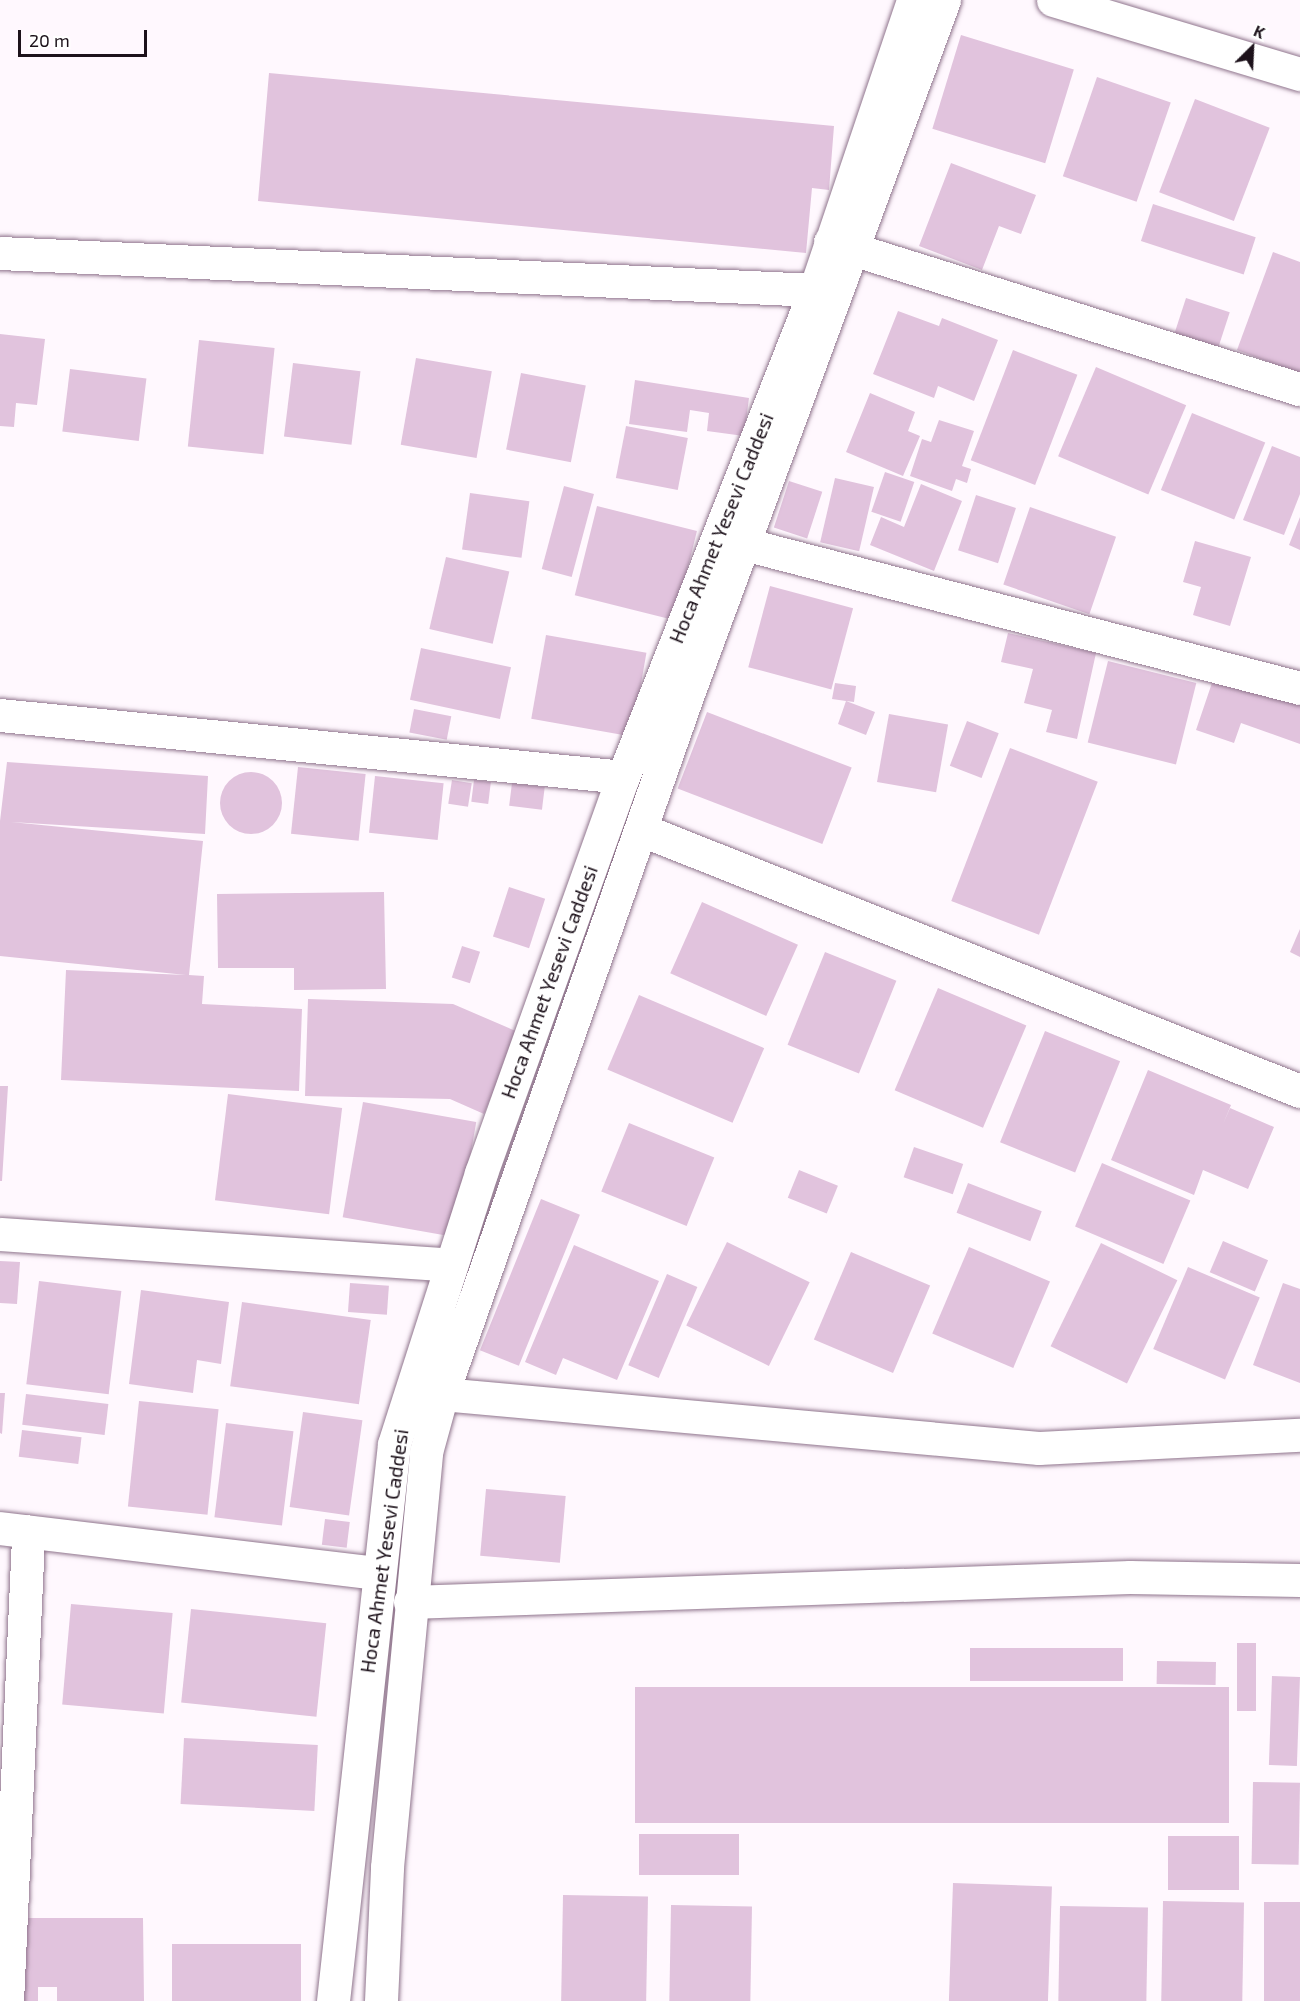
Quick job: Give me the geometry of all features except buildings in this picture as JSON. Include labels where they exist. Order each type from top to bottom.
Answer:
[{"type":"street","name":"Hoca Ahmet Yesevi Caddesi","points":[[381,2001],[387,1867],[410,1602],[426,1452],[442,1394],[744,543],[841,245],[913,0]]},
{"type":"street","name":"Hoca Ahmet Yesevi Caddesi","points":[[333,2001],[378,1573],[394,1444],[450,1265],[623,777],[815,290],[841,245],[944,0]]},
{"type":"street","points":[[1053,0],[1300,74]]},
{"type":"street","points":[[841,245],[1300,389]]},
{"type":"street","points":[[0,253],[815,290]]},
{"type":"street","points":[[744,543],[1300,688]]},
{"type":"street","points":[[0,715],[623,777]]},
{"type":"street","points":[[642,830],[1300,1091]]},
{"type":"street","points":[[0,1234],[450,1265]]},
{"type":"street","points":[[442,1394],[1038,1448],[1300,1435]]},
{"type":"street","points":[[7,2001],[14,1529],[378,1573]]},
{"type":"street","points":[[410,1602],[1130,1577],[1300,1580]]}]
